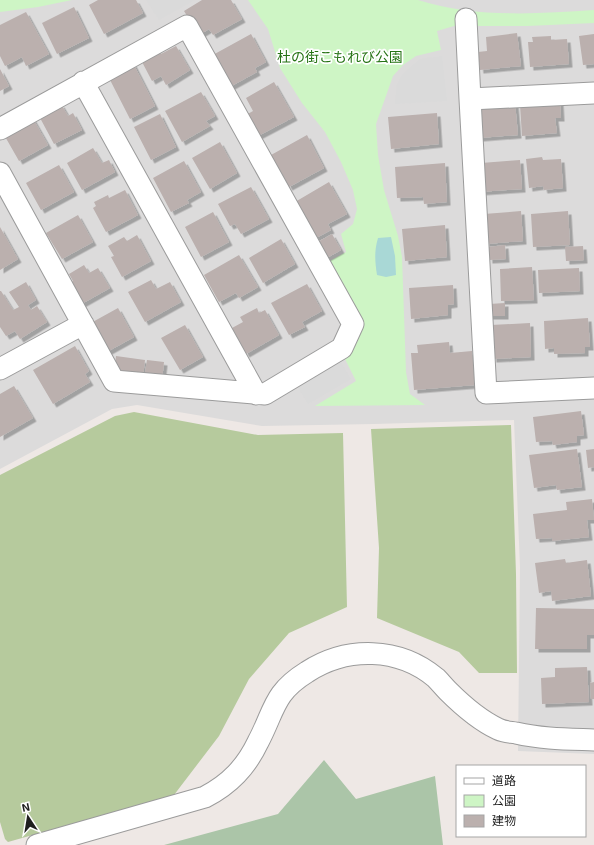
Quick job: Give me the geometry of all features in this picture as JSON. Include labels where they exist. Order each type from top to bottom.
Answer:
[{"type":"street","points":[[466,19],[486,393],[594,388]]},
{"type":"street","points":[[0,129],[187,26],[353,324],[342,348],[265,394],[114,381],[0,174]]},
{"type":"street","points":[[83,82],[256,394]]},
{"type":"street","points":[[470,99],[594,93]]},
{"type":"street","points":[[0,369],[83,324]]},
{"type":"street","points":[[37,845],[205,797],[220,790],[233,778],[248,759],[259,741],[275,702],[283,691],[295,680],[322,662],[342,656],[371,652],[394,657],[413,664],[436,678],[463,705],[479,718],[500,730],[533,737],[594,740]]},
{"type":"shaded area","points":[[0,0],[594,0],[594,754],[518,751],[520,567],[514,420],[262,426],[137,405],[112,409],[0,469]]},
{"type":"shaded area","points":[[146,0],[195,0],[159,20]]},
{"type":"shaded area","points":[[442,56],[447,101],[395,104],[397,85],[402,75],[420,59]]},
{"type":"shaded area","points":[[340,361],[351,379],[308,404],[297,386]]},
{"type":"green space","points":[[0,0],[72,0],[38,7],[0,12]]},
{"type":"green space","name":"杜の街こもれび公園","points":[[248,0],[418,0],[461,10],[505,13],[550,13],[594,10],[594,23],[527,26],[454,26],[437,31],[441,50],[416,56],[403,65],[393,76],[376,124],[378,155],[384,190],[398,236],[402,257],[406,372],[410,394],[425,405],[315,406],[356,381],[345,359],[360,325],[326,263],[346,252],[341,234],[353,224],[357,209],[353,190],[341,162],[325,132],[302,103],[280,68],[268,29]]},
{"type":"green space","points":[[134,412],[258,435],[343,433],[347,607],[289,633],[249,679],[219,736],[174,795],[8,842],[5,839],[0,822],[0,475],[115,416]]},
{"type":"green space","points":[[511,425],[516,574],[517,673],[479,673],[459,652],[377,618],[379,548],[371,429]]},
{"type":"green space","points":[[324,760],[356,799],[435,776],[443,845],[164,845],[278,814]]},
{"type":"water","points":[[391,237],[395,256],[396,275],[386,277],[377,275],[375,256],[378,238]]},
{"type":"building","points":[[98,0],[136,0],[143,13],[104,34],[89,5]]},
{"type":"building","points":[[202,0],[231,0],[242,19],[213,35],[209,29],[199,35],[184,11]]},
{"type":"building","points":[[74,7],[89,38],[57,54],[42,23]]},
{"type":"building","points":[[26,12],[49,54],[26,66],[22,57],[5,66],[0,56],[0,25]]},
{"type":"building","points":[[517,33],[521,66],[480,70],[478,52],[487,51],[486,37]]},
{"type":"building","points":[[251,34],[266,62],[255,68],[257,72],[228,88],[211,56]]},
{"type":"building","points":[[594,34],[594,64],[583,65],[579,36]]},
{"type":"building","points":[[551,36],[551,40],[567,39],[569,64],[530,67],[528,42],[533,42],[532,37]]},
{"type":"building","points":[[176,46],[190,70],[166,85],[161,76],[152,81],[141,60],[159,50],[161,54]]},
{"type":"building","points":[[133,63],[155,106],[130,119],[108,76]]},
{"type":"building","points":[[0,69],[9,86],[0,91]]},
{"type":"building","points":[[274,82],[294,117],[258,136],[246,115],[253,111],[246,98]]},
{"type":"building","points":[[201,92],[215,116],[206,121],[210,126],[182,142],[165,111]]},
{"type":"building","points":[[560,101],[561,118],[555,118],[557,133],[522,136],[520,105]]},
{"type":"building","points":[[515,103],[518,135],[479,138],[477,106]]},
{"type":"building","points":[[61,104],[68,116],[73,113],[82,130],[54,144],[39,116]]},
{"type":"building","points":[[437,113],[439,144],[391,149],[388,117]]},
{"type":"building","points":[[160,114],[176,147],[151,160],[134,127]]},
{"type":"building","points":[[32,117],[48,145],[19,161],[3,133]]},
{"type":"building","points":[[307,135],[324,168],[289,187],[271,155]]},
{"type":"building","points":[[220,142],[237,173],[210,189],[192,158]]},
{"type":"building","points":[[93,148],[102,163],[109,160],[115,172],[82,190],[67,163]]},
{"type":"building","points":[[542,157],[543,160],[561,159],[563,188],[544,190],[543,186],[529,188],[526,159]]},
{"type":"building","points":[[520,160],[522,189],[479,192],[481,163]]},
{"type":"building","points":[[184,161],[201,192],[187,200],[189,203],[171,212],[153,178]]},
{"type":"building","points":[[445,163],[447,202],[424,204],[423,197],[397,198],[395,167]]},
{"type":"building","points":[[59,165],[74,192],[41,210],[26,183]]},
{"type":"building","points":[[329,182],[347,214],[328,224],[331,230],[316,238],[295,202]]},
{"type":"building","points":[[251,187],[269,219],[241,234],[235,224],[230,226],[218,204]]},
{"type":"building","points":[[125,190],[138,215],[106,232],[93,208],[96,206],[94,202],[108,195],[109,198]]},
{"type":"building","points":[[521,211],[523,241],[486,244],[484,214]]},
{"type":"building","points":[[568,211],[570,245],[533,247],[531,214]]},
{"type":"building","points":[[213,212],[229,242],[201,257],[185,227]]},
{"type":"building","points":[[78,215],[93,242],[62,259],[46,233]]},
{"type":"building","points":[[445,225],[447,257],[405,261],[402,229]]},
{"type":"building","points":[[0,227],[18,259],[0,270]]},
{"type":"building","points":[[332,234],[341,250],[325,259],[316,243]]},
{"type":"building","points":[[137,235],[151,261],[122,277],[111,257],[114,256],[108,246],[124,237],[127,241]]},
{"type":"building","points":[[281,239],[295,264],[263,283],[249,258]]},
{"type":"building","points":[[505,245],[506,259],[489,260],[488,247]]},
{"type":"building","points":[[583,246],[584,260],[566,261],[565,247]]},
{"type":"building","points":[[239,255],[258,287],[239,298],[236,293],[219,302],[204,275]]},
{"type":"building","points":[[84,265],[89,273],[98,268],[110,288],[78,306],[66,286],[73,281],[69,274]]},
{"type":"building","points":[[532,267],[534,300],[501,301],[500,269]]},
{"type":"building","points":[[579,268],[580,291],[539,293],[538,270]]},
{"type":"building","points":[[151,280],[156,289],[170,282],[181,302],[145,322],[128,292]]},
{"type":"building","points":[[26,282],[36,300],[28,305],[31,310],[37,306],[47,322],[20,339],[15,331],[6,336],[0,327],[0,291],[13,310],[19,307],[9,292]]},
{"type":"building","points":[[307,284],[322,311],[302,322],[305,327],[289,335],[271,303]]},
{"type":"building","points":[[453,285],[454,304],[448,305],[448,315],[411,319],[409,288]]},
{"type":"building","points":[[505,303],[505,316],[489,316],[489,304]]},
{"type":"building","points":[[118,308],[134,337],[105,353],[89,324]]},
{"type":"building","points":[[257,308],[259,313],[265,310],[279,335],[246,354],[232,328],[243,322],[240,317]]},
{"type":"building","points":[[588,318],[590,347],[585,347],[585,353],[554,354],[554,348],[545,349],[544,321]]},
{"type":"building","points":[[530,323],[531,357],[493,359],[491,325]]},
{"type":"building","points":[[185,325],[203,357],[180,370],[161,338]]},
{"type":"building","points":[[449,342],[450,353],[472,351],[475,385],[414,390],[411,353],[418,353],[417,345]]},
{"type":"building","points":[[75,346],[89,371],[85,374],[90,382],[53,404],[33,370]]},
{"type":"building","points":[[116,356],[145,360],[143,377],[114,374]]},
{"type":"building","points":[[147,360],[164,362],[162,380],[144,379]]},
{"type":"building","points":[[14,386],[33,418],[0,437],[0,394]]},
{"type":"building","points":[[581,411],[584,435],[577,436],[577,442],[553,445],[552,441],[536,442],[533,417]]},
{"type":"building","points":[[577,449],[582,487],[557,490],[556,485],[534,488],[529,455]]},
{"type":"building","points":[[594,449],[594,467],[588,468],[586,450]]},
{"type":"building","points":[[592,499],[594,520],[587,520],[589,537],[552,541],[552,538],[536,539],[533,514],[567,510],[566,502]]},
{"type":"building","points":[[565,559],[566,563],[587,560],[591,596],[552,601],[551,591],[539,593],[535,563]]},
{"type":"building","points":[[536,608],[594,609],[594,635],[587,635],[587,649],[535,649]]},
{"type":"building","points":[[587,667],[589,702],[542,704],[541,678],[555,677],[555,668]]},
{"type":"building","points":[[594,682],[594,699],[591,699],[590,683]]}]
